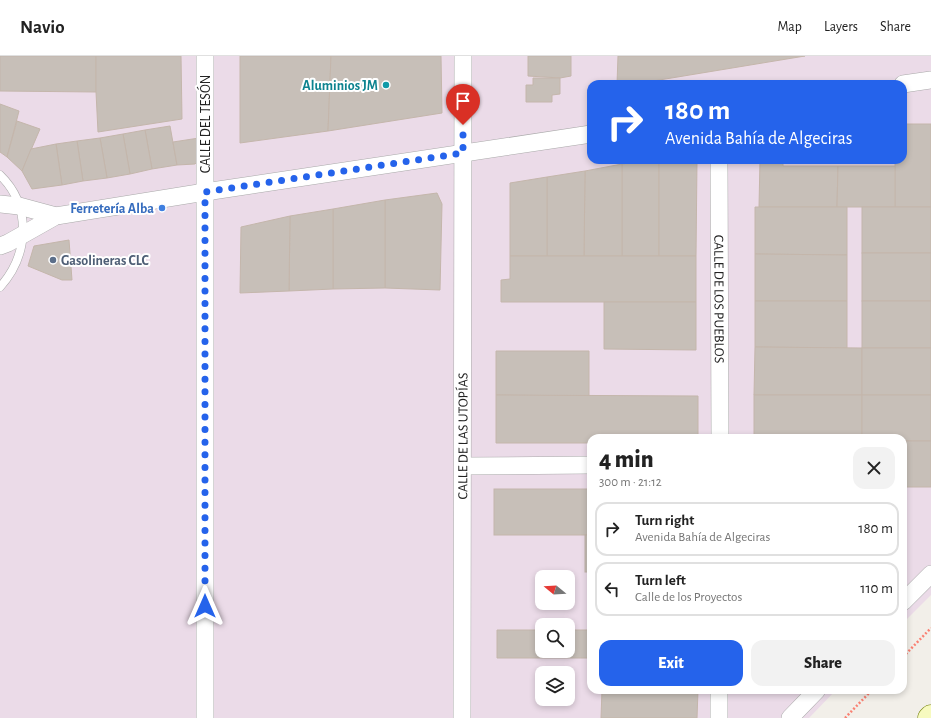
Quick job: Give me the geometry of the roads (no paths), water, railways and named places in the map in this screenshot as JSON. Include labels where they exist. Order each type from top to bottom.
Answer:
[{"type":"street","name":"CALLE DEL TESÓN","points":[[205,56],[205,718]]},
{"type":"street","name":"CALLE DE LAS UTOPÍAS","points":[[462,718],[463,56]]},
{"type":"street","points":[[907,83],[931,80]]},
{"type":"street","points":[[0,246],[56,216],[587,135]]},
{"type":"street","name":"CALLE DE LOS PUEBLOS","points":[[719,164],[720,434]]},
{"type":"street","points":[[0,204],[19,206],[56,216]]},
{"type":"street","points":[[463,466],[587,465]]},
{"type":"street","points":[[907,598],[931,574]]},
{"type":"street","points":[[719,694],[719,718]]},
{"type":"street","points":[[790,718],[813,694]]},
{"type":"lane","points":[[0,175],[9,186],[19,206],[23,234],[18,259],[6,281],[0,287]]},
{"type":"place","name":"Aluminios JM","points":[[386,85]]},
{"type":"place","name":"Ferretería Alba","points":[[162,208]]},
{"type":"place","name":"Gasolineras CLC","points":[[53,260]]}]
